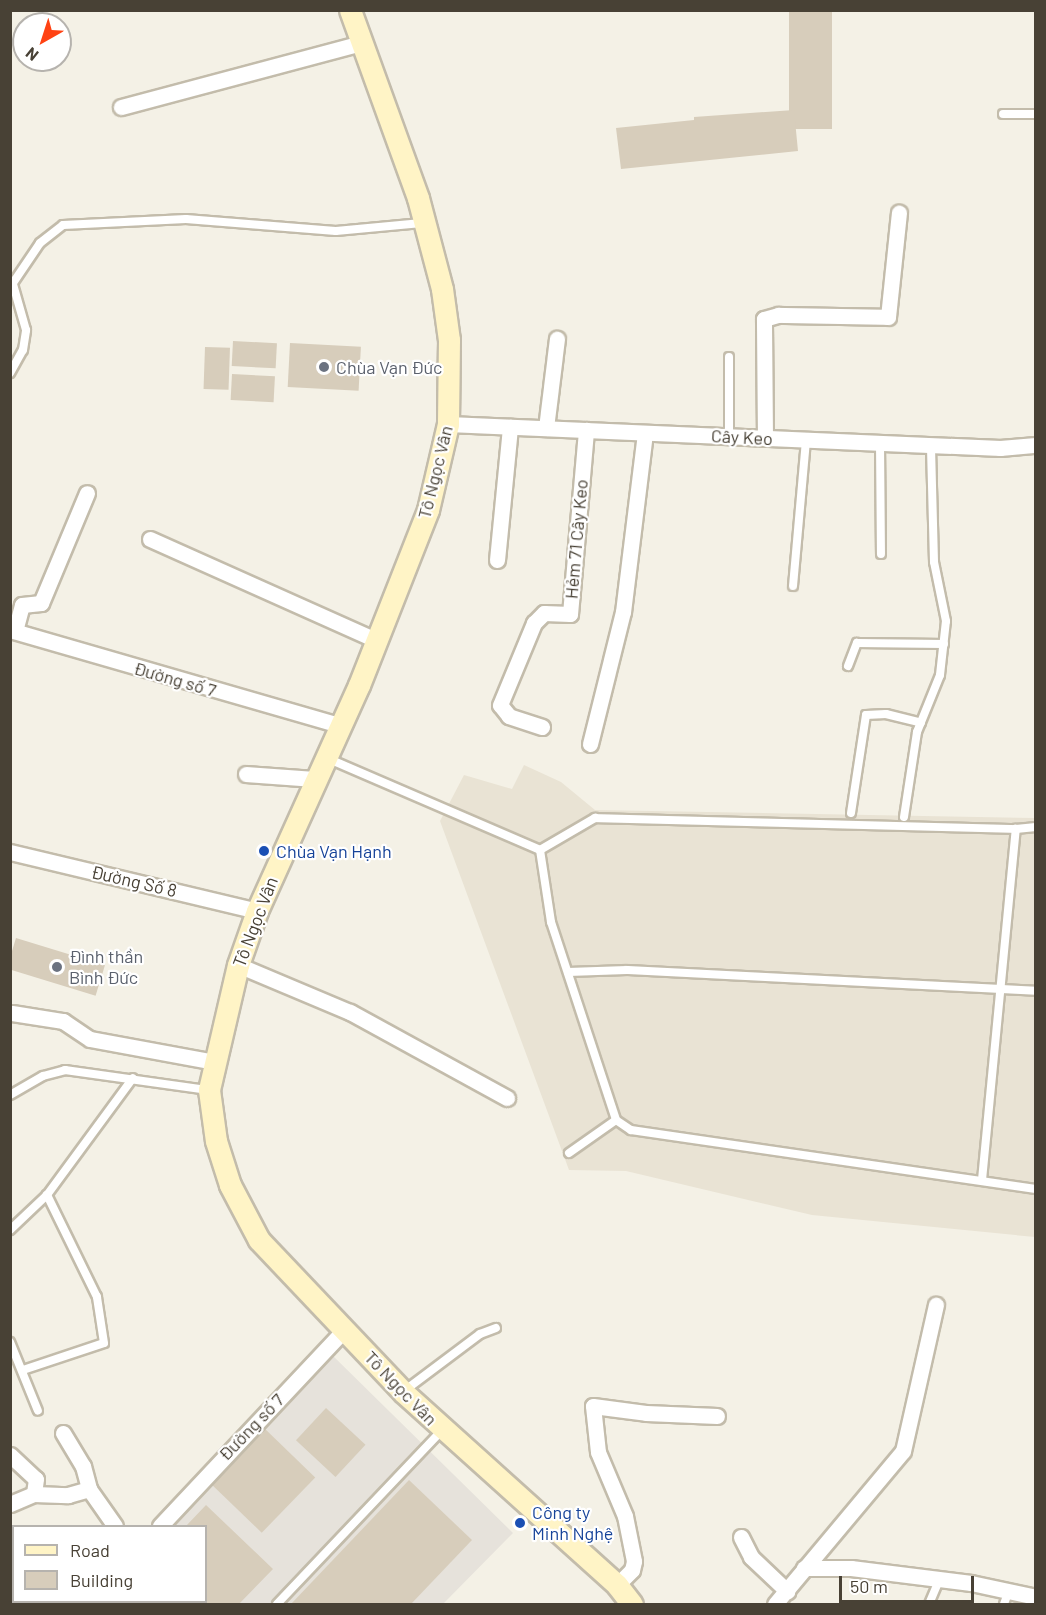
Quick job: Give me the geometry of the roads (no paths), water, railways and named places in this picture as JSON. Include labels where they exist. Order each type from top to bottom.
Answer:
[{"type":"main road","name":"Tô Ngọc Vân","points":[[350,10],[423,222],[442,289],[449,339],[448,424],[428,510],[340,725],[257,911],[238,965],[208,1090],[216,1141],[230,1185],[259,1240],[403,1392],[442,1430],[616,1585],[632,1605]]},
{"type":"street","points":[[121,107],[362,43]]},
{"type":"street","points":[[765,438],[764,319],[778,315],[888,316],[899,213]]},
{"type":"street","points":[[546,428],[556,339]]},
{"type":"street","name":"Cây Keo","points":[[448,424],[1000,448],[1035,445]]},
{"type":"street","points":[[497,560],[510,427]]},
{"type":"street","name":"Hẻm 71 Cây Keo","points":[[542,727],[509,716],[500,705],[534,623],[544,613],[570,614],[586,430]]},
{"type":"street","points":[[590,744],[623,612],[645,433]]},
{"type":"street","points":[[13,630],[22,605],[41,603],[87,493]]},
{"type":"street","points":[[150,538],[376,640]]},
{"type":"street","name":"Đường số 7","points":[[13,630],[340,725]]},
{"type":"street","points":[[246,774],[314,779]]},
{"type":"street","name":"Đường Số 8","points":[[10,852],[257,911]]},
{"type":"street","points":[[238,965],[350,1012],[507,1098]]},
{"type":"street","points":[[12,1013],[63,1021],[90,1039],[215,1062]]},
{"type":"street","points":[[775,1605],[804,1568],[880,1482],[903,1451],[936,1305]]},
{"type":"street","name":"Đường số 7","points":[[162,1525],[344,1330]]},
{"type":"street","points":[[616,1585],[632,1570],[634,1561],[625,1516],[598,1452],[593,1406],[646,1413],[717,1416]]},
{"type":"street","points":[[63,1432],[83,1466],[89,1489],[114,1525]]},
{"type":"street","points":[[10,1455],[36,1479],[34,1494]]},
{"type":"street","points":[[10,1504],[34,1494],[68,1495],[89,1489]]},
{"type":"street","points":[[741,1537],[751,1557],[787,1591]]},
{"type":"street","points":[[804,1568],[851,1568],[939,1581],[1009,1588],[1035,1597]]},
{"type":"lane","points":[[1003,114],[1035,114]]},
{"type":"lane","points":[[10,373],[23,350],[26,330],[12,281],[40,243],[63,225],[186,219],[336,231],[423,222]]},
{"type":"lane","points":[[729,357],[729,436]]},
{"type":"lane","points":[[793,586],[806,440]]},
{"type":"lane","points":[[880,443],[881,554]]},
{"type":"lane","points":[[904,818],[921,723],[940,675],[946,621],[934,562],[931,445]]},
{"type":"lane","points":[[848,666],[850,651],[857,643],[944,644]]},
{"type":"lane","points":[[851,813],[866,715],[886,714],[921,723]]},
{"type":"lane","points":[[325,757],[540,850]]},
{"type":"lane","points":[[540,850],[595,818],[1035,828]]},
{"type":"lane","points":[[982,1180],[1016,829]]},
{"type":"lane","points":[[540,850],[550,922],[616,1120],[631,1130],[648,1133],[1035,1189]]},
{"type":"lane","points":[[568,972],[627,970],[1035,991]]},
{"type":"lane","points":[[10,1095],[43,1076],[65,1070],[208,1090]]},
{"type":"lane","points":[[10,1230],[47,1195],[134,1078]]},
{"type":"lane","points":[[568,1153],[616,1120]]},
{"type":"lane","points":[[23,1370],[104,1343],[97,1297],[47,1195]]},
{"type":"lane","points":[[403,1392],[480,1334],[496,1328]]},
{"type":"lane","points":[[10,1342],[38,1411]]},
{"type":"lane","points":[[277,1605],[442,1430]]},
{"type":"lane","points":[[929,1605],[939,1581]]},
{"type":"lane","points":[[1004,1605],[1009,1588]]},
{"type":"place","name":"Chùa Vạn Đức","points":[[324,367]]},
{"type":"place","name":"Chùa Vạn Hạnh","points":[[264,851]]},
{"type":"place","name":"Đình thần Bình Đức","points":[[57,967]]},
{"type":"place","name":"Công ty Minh Nghệ","points":[[520,1523]]}]
